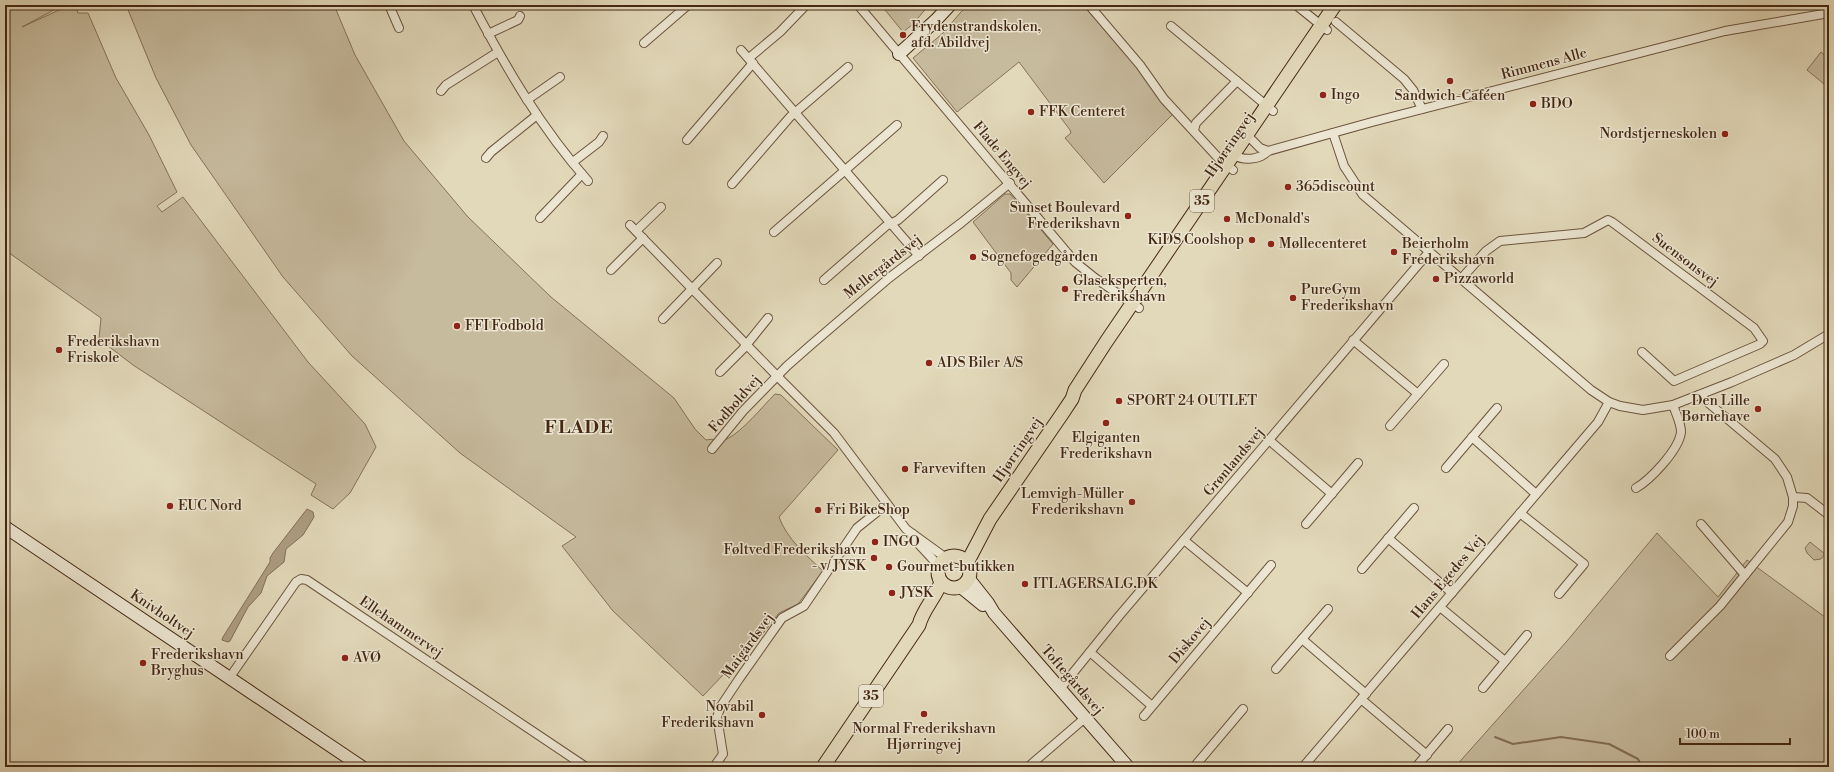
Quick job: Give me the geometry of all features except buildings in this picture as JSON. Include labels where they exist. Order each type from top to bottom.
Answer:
[{"type":"main road","name":"Hjørringvej","points":[[1328,26],[1335,5]]},
{"type":"main road","name":"Hjørringvej","points":[[952,561],[990,520],[1072,399],[1075,390],[1136,305],[1270,108],[1343,5]]},
{"type":"main road","points":[[952,561],[970,571],[956,584],[938,571],[952,561]]},
{"type":"main road","name":"35","points":[[823,767],[919,625],[921,618],[939,589],[956,584]]},
{"type":"street","points":[[389,5],[399,28]]},
{"type":"street","points":[[473,5],[498,52],[527,100],[585,177],[540,218]]},
{"type":"street","points":[[687,140],[751,61],[806,5]]},
{"type":"street","name":"Flade Engvej","points":[[858,5],[1075,262],[1095,278],[1136,305]]},
{"type":"street","points":[[899,54],[950,5]]},
{"type":"street","points":[[1089,5],[1140,65],[1164,99],[1194,130],[1233,162]]},
{"type":"street","points":[[1296,5],[1404,78],[1413,90],[1422,109]]},
{"type":"street","points":[[644,43],[690,6]]},
{"type":"street","name":"Rimmens Alle","points":[[1233,162],[1422,109],[1725,32],[1829,14]]},
{"type":"street","points":[[488,34],[518,20],[520,16]]},
{"type":"street","points":[[1171,26],[1270,108]]},
{"type":"street","points":[[742,50],[919,256]]},
{"type":"street","points":[[441,91],[446,85],[498,52]]},
{"type":"street","points":[[732,184],[795,112],[848,67]]},
{"type":"street","points":[[527,100],[560,77]]},
{"type":"street","points":[[1194,130],[1196,123],[1237,81]]},
{"type":"street","points":[[486,158],[491,152],[537,115]]},
{"type":"street","points":[[774,232],[897,125]]},
{"type":"street","points":[[1333,133],[1344,166],[1358,189],[1429,252],[1591,390],[1609,402],[1620,406],[1643,410],[1673,405],[1794,355],[1829,334]]},
{"type":"street","points":[[573,162],[599,142],[603,136]]},
{"type":"street","points":[[1250,138],[1260,148],[1268,151]]},
{"type":"street","points":[[824,280],[891,223],[898,220],[943,180]]},
{"type":"street","name":"Mellergårdsvej","points":[[777,376],[889,278],[1010,184]]},
{"type":"street","points":[[661,207],[633,228],[746,345],[834,433],[898,519],[913,534],[952,561]]},
{"type":"street","name":"Suensonsvej","points":[[1461,279],[1486,251],[1500,241],[1584,233],[1608,220],[1754,328],[1763,341],[1760,344],[1674,381],[1642,352]]},
{"type":"street","points":[[611,270],[643,238]]},
{"type":"street","name":"Grønlandsvej","points":[[1060,689],[1184,540],[1429,252]]},
{"type":"street","points":[[663,319],[717,263]]},
{"type":"street","points":[[720,372],[746,345],[768,318]]},
{"type":"street","points":[[1353,340],[1418,394]]},
{"type":"street","points":[[1390,426],[1444,364]]},
{"type":"street","name":"Fodboldvej","points":[[712,449],[743,411],[777,376]]},
{"type":"street","points":[[1670,656],[1720,606],[1788,522],[1793,506],[1793,497],[1788,477],[1775,460],[1699,395]]},
{"type":"street","name":"Hans Egedes Vej","points":[[1303,767],[1598,422],[1609,402]]},
{"type":"street","points":[[1636,488],[1646,482],[1676,447],[1679,440],[1680,423],[1673,405]]},
{"type":"street","points":[[1446,468],[1497,408]]},
{"type":"street","points":[[1472,438],[1536,494]]},
{"type":"street","points":[[1270,440],[1332,494]]},
{"type":"street","points":[[1306,524],[1358,463]]},
{"type":"street","points":[[1793,497],[1808,498],[1829,515]]},
{"type":"street","name":"Maigårdsvej","points":[[714,767],[723,754],[718,717],[721,706],[782,618],[804,606],[857,528],[888,504]]},
{"type":"street","points":[[1362,569],[1414,508]]},
{"type":"street","points":[[1520,513],[1584,564],[1560,594]]},
{"type":"street","points":[[1701,524],[1745,575]]},
{"type":"street","name":"Knivholtvej","points":[[5,527],[362,767]]},
{"type":"street","points":[[1388,538],[1452,593]]},
{"type":"street","points":[[1184,540],[1248,592]]},
{"type":"street","name":"Diskovej","points":[[1144,716],[1271,565]]},
{"type":"street","name":"Ellehammervej","points":[[230,677],[296,582],[301,579],[307,580],[586,767]]},
{"type":"street","name":"Toftegårdsvej","points":[[956,584],[994,613],[1128,767]]},
{"type":"street","points":[[1440,606],[1505,662]]},
{"type":"street","points":[[1276,669],[1328,610]]},
{"type":"street","points":[[1483,688],[1527,635]]},
{"type":"street","points":[[1302,639],[1427,754]]},
{"type":"street","points":[[1090,652],[1152,706]]},
{"type":"street","points":[[1194,767],[1244,709]]},
{"type":"street","points":[[1028,767],[1084,718]]},
{"type":"street","points":[[1416,767],[1448,729]]},
{"type":"shaded area","points":[[5,5],[63,5],[22,27],[70,5],[75,5],[78,13],[88,13],[116,78],[149,135],[177,192],[157,206],[162,212],[183,197],[308,362],[365,424],[376,447],[350,493],[333,509],[311,495],[316,484],[133,365],[99,339],[101,318],[5,250]]},
{"type":"shaded area","name":"FFI Fodbold","points":[[126,5],[334,5],[355,55],[404,141],[468,217],[551,297],[674,398],[695,429],[706,440],[725,440],[733,435],[740,430],[775,394],[781,395],[838,450],[779,517],[782,525],[792,540],[823,571],[798,604],[779,613],[765,631],[703,696],[613,611],[562,546],[576,537],[460,453],[352,356],[283,277],[191,145],[156,78]]},
{"type":"shaded area","points":[[881,5],[929,5],[913,24],[903,32]]},
{"type":"shaded area","points":[[967,5],[1083,5],[1138,68],[1173,114],[1104,183],[1065,138],[1071,133],[1070,130],[1019,62],[957,112],[913,58],[942,34]]},
{"type":"shaded area","points":[[1821,52],[1829,59],[1829,88],[1807,70]]},
{"type":"shaded area","points":[[1005,194],[1010,194],[1053,244],[1017,287],[1011,280],[1011,273],[973,222]]},
{"type":"shaded area","points":[[307,509],[313,512],[314,517],[303,535],[286,549],[284,562],[267,576],[261,593],[248,607],[230,641],[228,642],[222,640],[270,562],[270,558],[273,553]]},
{"type":"shaded area","points":[[1657,533],[1718,597],[1747,560],[1829,620],[1829,767],[1455,767],[1567,641]]},
{"type":"shaded area","points":[[1810,542],[1825,554],[1821,559],[1814,560],[1807,553],[1805,548]]},
{"type":"waterway","points":[[1495,737],[1513,744],[1561,737],[1609,744],[1638,759],[1642,767]]},
{"type":"place","name":"Frydenstrandskolen, afd. Abildvej","points":[[903,35]]},
{"type":"place","name":"Sandwich-Caféen","points":[[1450,81]]},
{"type":"place","name":"Ingo","points":[[1323,95]]},
{"type":"place","name":"BDO","points":[[1533,104]]},
{"type":"place","name":"FFK Centeret","points":[[1031,112]]},
{"type":"place","name":"Nordstjerneskolen","points":[[1725,134]]},
{"type":"place","name":"365discount","points":[[1288,187]]},
{"type":"place","name":"Sunset Boulevard Frederikshavn","points":[[1128,216]]},
{"type":"place","name":"McDonald's","points":[[1227,219]]},
{"type":"place","name":"KiDS Coolshop","points":[[1252,240]]},
{"type":"place","name":"Møllecenteret","points":[[1271,244]]},
{"type":"place","name":"Beierholm Frederikshavn","points":[[1394,252]]},
{"type":"place","name":"Sognefogedgården","points":[[973,257]]},
{"type":"place","name":"Pizzaworld","points":[[1436,279]]},
{"type":"place","name":"Glaseksperten, Frederikshavn","points":[[1065,289]]},
{"type":"place","name":"PureGym Frederikshavn","points":[[1293,298]]},
{"type":"place","name":"FFI Fodbold","points":[[457,326]]},
{"type":"place","name":"Frederikshavn Friskole","points":[[59,350]]},
{"type":"place","name":"ADS Biler A/S","points":[[929,363]]},
{"type":"place","name":"SPORT 24 OUTLET","points":[[1119,401]]},
{"type":"place","name":"Den Lille Børnehave","points":[[1758,409]]},
{"type":"place","name":"Elgiganten Frederikshavn","points":[[1106,423]]},
{"type":"place","name":"Farveviften","points":[[905,469]]},
{"type":"place","name":"Lemvigh-Müller Frederikshavn","points":[[1132,502]]},
{"type":"place","name":"EUC Nord","points":[[170,506]]},
{"type":"place","name":"Fri BikeShop","points":[[818,510]]},
{"type":"place","name":"INGO","points":[[875,542]]},
{"type":"place","name":"Føltved Frederikshavn - v/ JYSK","points":[[874,558]]},
{"type":"place","name":"Gourmet-butikken","points":[[889,567]]},
{"type":"place","name":"ITLAGERSALG.DK","points":[[1025,584]]},
{"type":"place","name":"JYSK","points":[[892,593]]},
{"type":"place","name":"AVØ","points":[[345,658]]},
{"type":"place","name":"Frederikshavn Bryghus","points":[[143,663]]},
{"type":"place","name":"Normal Frederikshavn Hjørringvej","points":[[924,714]]},
{"type":"place","name":"Novabil Frederikshavn","points":[[762,715]]},
{"type":"district","name":"FLADE","points":[[579,427]]}]
